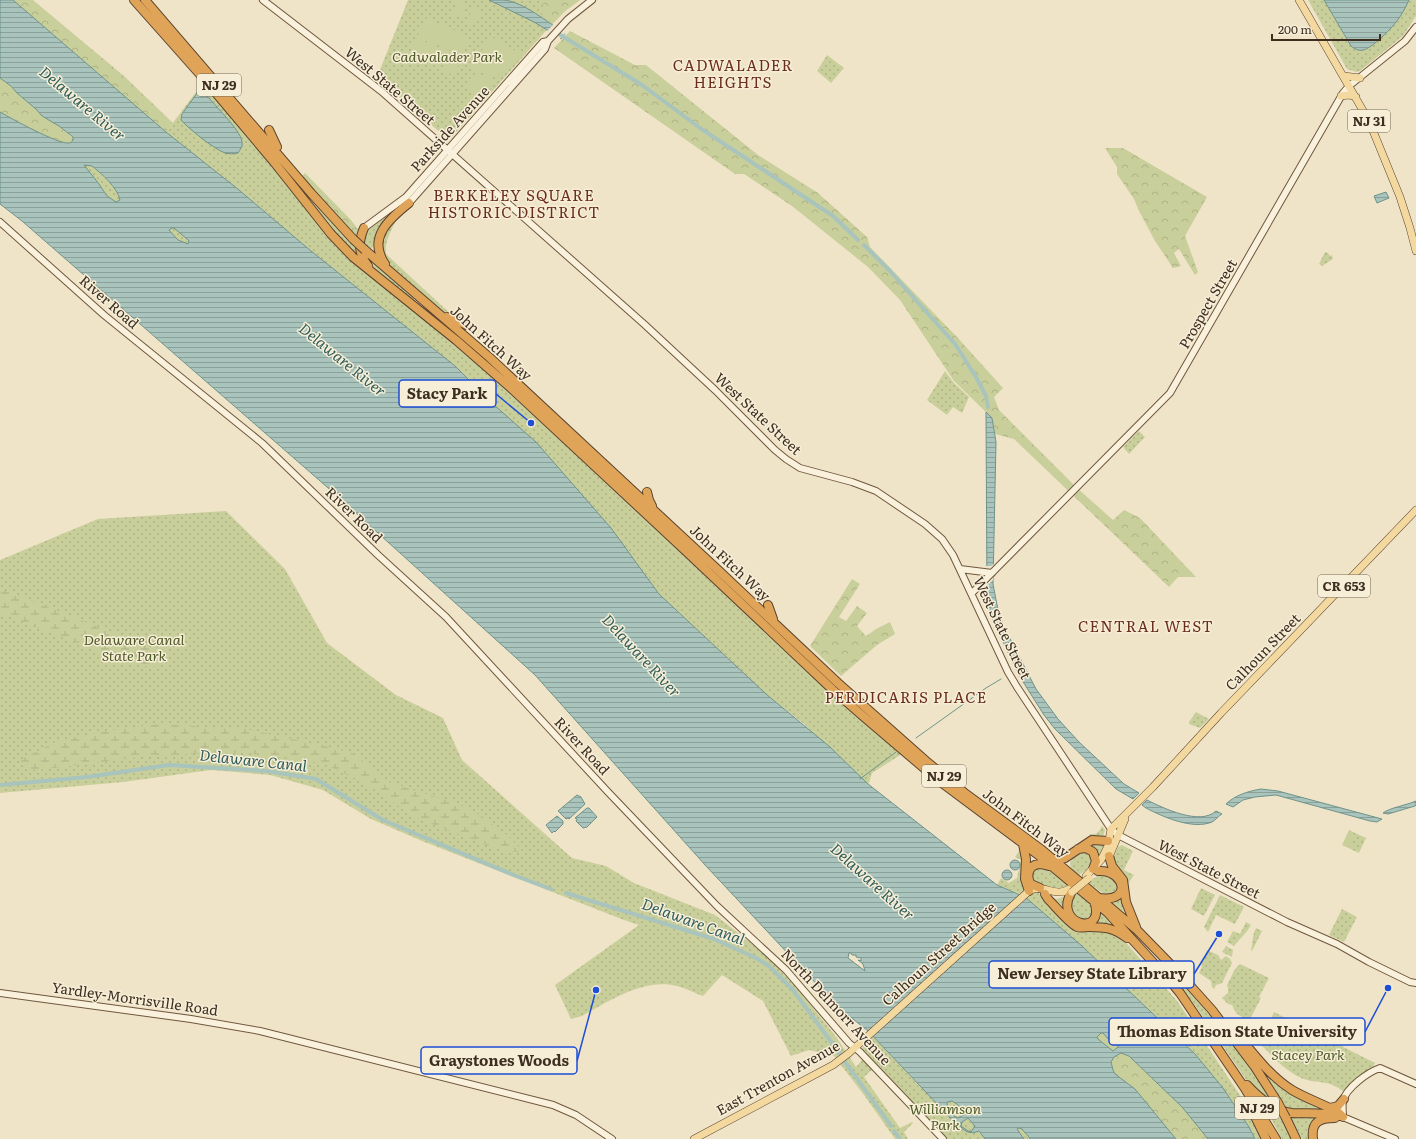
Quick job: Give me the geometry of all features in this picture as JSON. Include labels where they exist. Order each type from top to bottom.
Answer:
[{"type":"highway","name":"John Fitch Way","points":[[134,0],[205,80],[331,234],[353,257],[398,295],[456,340],[511,388],[838,695],[935,777],[1023,844],[1071,874],[1116,920],[1171,982],[1237,1078],[1276,1139]]},
{"type":"highway","name":"John Fitch Way","points":[[145,0],[332,217],[353,239],[495,362],[776,623],[838,683],[926,761],[1097,900],[1137,930],[1201,997],[1225,1027],[1255,1067],[1278,1103],[1296,1139]]},
{"type":"highway","points":[[269,130],[275,145],[293,171]]},
{"type":"highway","points":[[390,271],[378,253],[379,237],[384,227],[409,203]]},
{"type":"highway","points":[[364,228],[360,240],[360,249],[363,260],[398,295]]},
{"type":"highway","points":[[437,312],[467,325]]},
{"type":"highway","points":[[647,492],[649,500],[656,512]]},
{"type":"highway","points":[[768,605],[770,614],[776,623]]},
{"type":"highway","points":[[1108,840],[1092,840],[1071,854],[1052,863],[1035,865],[1030,869],[1028,877],[1030,883],[1043,891],[1048,899],[1075,926],[1081,928],[1111,928],[1142,950]]},
{"type":"highway","points":[[1023,844],[1026,859],[1024,878],[1029,891]]},
{"type":"highway","points":[[1071,891],[1066,907],[1071,917],[1079,923],[1088,924],[1095,918],[1097,912],[1097,900],[1115,898],[1120,893],[1121,885],[1119,880],[1111,873],[1104,870],[1095,870],[1096,860],[1093,852],[1086,848],[1078,849]]},
{"type":"highway","points":[[1071,854],[1068,864],[1071,874]]},
{"type":"highway","points":[[1109,856],[1112,866],[1123,880],[1128,909],[1137,930]]},
{"type":"highway","points":[[1201,997],[1229,1024],[1282,1083],[1300,1095],[1330,1108],[1343,1117]]},
{"type":"highway","points":[[1222,1056],[1254,1093],[1277,1108],[1291,1113],[1326,1113],[1343,1117]]},
{"type":"highway","points":[[1237,1078],[1266,1139]]},
{"type":"highway","points":[[1330,1108],[1338,1106],[1344,1099]]},
{"type":"highway","points":[[1313,1139],[1313,1129],[1319,1121],[1324,1118],[1343,1117]]},
{"type":"main road","name":"West State Street","points":[[263,0],[369,81],[450,152],[644,324],[715,390],[786,460],[800,468],[858,483],[876,491],[925,524],[937,535],[950,549],[1016,686],[1111,829],[1118,835],[1294,925],[1337,944],[1410,982],[1416,983]]},
{"type":"main road","name":"Parkside Avenue","points":[[364,228],[402,200],[450,152],[545,49],[548,41],[568,19],[592,0]]},
{"type":"main road","name":"NJ 31","points":[[1299,0],[1369,120],[1396,187],[1416,251]]},
{"type":"main road","name":"Prospect Street","points":[[972,593],[1162,402],[1175,386],[1341,96],[1350,86],[1405,41],[1416,27]]},
{"type":"main road","points":[[1344,76],[1360,78]]},
{"type":"main road","points":[[1341,96],[1356,97]]},
{"type":"main road","name":"Parkside Avenue","points":[[409,203],[450,152]]},
{"type":"main road","name":"River Road","points":[[0,222],[108,318],[246,429],[277,457],[457,629],[608,792],[707,895]]},
{"type":"main road","name":"Calhoun Street","points":[[1095,870],[1105,853],[1111,829],[1416,510]]},
{"type":"main road","points":[[960,569],[993,572]]},
{"type":"main road","name":"Calhoun Street","points":[[1071,891],[1109,856],[1129,811]]},
{"type":"main road","points":[[1029,891],[1071,891]]},
{"type":"main road","name":"Calhoun Street Bridge","points":[[870,1034],[1029,891]]},
{"type":"main road","name":"North Delmorr Avenue","points":[[707,895],[730,919],[786,970],[855,1048],[943,1139]]},
{"type":"main road","name":"Yardley-Morrisville Road","points":[[0,993],[183,1018],[268,1033],[553,1105],[576,1115],[612,1139]]},
{"type":"main road","name":"East Trenton Avenue","points":[[694,1139],[836,1062],[849,1053],[870,1034]]},
{"type":"main road","points":[[1395,1139],[1343,1117],[1344,1099],[1360,1079],[1380,1068],[1416,1084]]},
{"type":"green space","points":[[13,0],[33,0],[124,76],[173,123],[166,132]]},
{"type":"green space","points":[[138,0],[140,0],[152,12],[329,218],[356,246],[358,257],[337,237]]},
{"type":"green space","name":"Cadwalader Park","points":[[408,0],[580,0],[565,11],[544,33],[451,138],[444,136],[377,77]]},
{"type":"green space","points":[[458,0],[468,4],[461,18],[452,14]]},
{"type":"green space","points":[[545,0],[580,0],[565,11],[551,25],[542,18],[543,2]]},
{"type":"green space","points":[[1308,0],[1324,0],[1351,46],[1401,15],[1409,0],[1416,0],[1416,16],[1403,36],[1360,71],[1356,72],[1347,69]]},
{"type":"green space","points":[[473,7],[481,11],[474,25],[467,21]]},
{"type":"green space","points":[[425,18],[469,36],[462,55],[417,37]]},
{"type":"green space","points":[[570,31],[635,65],[646,65],[758,155],[818,193],[867,237],[870,247],[957,337],[1003,388],[994,397],[999,410],[1077,488],[1113,520],[1124,510],[1140,518],[1196,577],[1178,577],[1169,587],[1014,439],[995,434],[992,418],[954,381],[900,300],[868,267],[792,206],[744,174],[735,174],[554,48]]},
{"type":"green space","points":[[416,38],[445,50],[438,67],[409,55]]},
{"type":"green space","points":[[495,38],[522,55],[510,67],[500,74],[488,75],[472,67],[489,39]]},
{"type":"green space","points":[[452,54],[462,57],[455,74],[453,75],[445,70]]},
{"type":"green space","points":[[827,55],[844,68],[831,83],[817,71]]},
{"type":"green space","points":[[477,73],[496,82],[481,99],[469,88],[470,79]]},
{"type":"green space","points":[[0,78],[11,86],[42,116],[59,126],[74,140],[68,143],[55,139],[13,120],[0,112]]},
{"type":"green space","points":[[205,80],[342,246],[456,340],[905,752],[872,773],[868,786],[804,724],[766,694],[659,594],[611,528],[455,366],[311,251],[239,190],[166,132]]},
{"type":"green space","points":[[1105,148],[1123,148],[1207,197],[1185,236],[1198,272],[1195,275],[1179,249],[1174,253],[1181,266],[1173,268],[1155,241],[1134,199],[1117,174],[1117,167]]},
{"type":"green space","points":[[84,165],[92,166],[104,177],[116,190],[120,200],[116,202],[107,196]]},
{"type":"green space","points":[[305,173],[351,220],[358,229],[356,236],[329,209],[302,176]]},
{"type":"green space","points":[[400,205],[377,232],[373,247],[371,249],[362,240],[366,229]]},
{"type":"green space","points":[[397,218],[387,240],[386,254],[455,318],[441,311],[429,301],[400,275],[382,255],[380,243],[381,238],[388,226]]},
{"type":"green space","points":[[174,227],[189,241],[188,244],[178,240],[169,230]]},
{"type":"green space","points":[[362,252],[414,297],[413,300],[369,265]]},
{"type":"green space","points":[[1325,252],[1330,256],[1332,255],[1333,259],[1322,266],[1319,264]]},
{"type":"green space","points":[[945,371],[954,383],[969,397],[962,413],[953,407],[947,415],[927,400]]},
{"type":"green space","points":[[1139,431],[1145,437],[1129,454],[1123,447]]},
{"type":"green space","name":"Delaware Canal State Park","points":[[226,511],[285,569],[327,643],[396,695],[443,718],[462,760],[572,858],[606,866],[634,883],[715,915],[760,950],[794,984],[837,1038],[856,1067],[863,1059],[873,1069],[864,1077],[900,1128],[912,1122],[913,1123],[904,1132],[908,1139],[895,1139],[834,1056],[809,1050],[791,1056],[763,1001],[722,975],[703,996],[677,986],[664,984],[652,985],[627,992],[582,1016],[571,1019],[555,985],[639,925],[422,841],[371,819],[323,790],[270,775],[211,770],[123,782],[0,793],[0,560],[98,519]]},
{"type":"green space","points":[[852,579],[860,584],[839,617],[846,621],[857,606],[867,613],[857,626],[866,636],[890,622],[895,634],[877,645],[841,676],[810,646]]},
{"type":"green space","points":[[0,588],[162,652],[162,661],[153,667],[133,664],[0,613]]},
{"type":"green space","points":[[1196,712],[1209,719],[1200,728],[1189,724]]},
{"type":"green space","points":[[159,724],[246,729],[355,754],[370,768],[389,782],[454,802],[482,816],[508,836],[522,850],[518,852],[500,850],[411,816],[387,797],[358,780],[322,763],[248,753],[209,753],[149,756],[38,770],[26,769],[21,764],[21,760],[57,741],[112,730]]},
{"type":"green space","points":[[1102,826],[1105,830],[1103,837],[1091,837],[1089,835],[1096,834]]},
{"type":"green space","points":[[1349,830],[1366,838],[1359,853],[1342,845]]},
{"type":"green space","points":[[1349,832],[1356,835],[1351,847],[1344,843]]},
{"type":"green space","points":[[1091,842],[1104,845],[1097,859],[1088,846]]},
{"type":"green space","points":[[1122,845],[1133,851],[1124,870],[1134,875],[1127,885],[1112,861],[1118,847]]},
{"type":"green space","points":[[1021,848],[1024,857],[1021,872],[1035,892],[1045,896],[1075,927],[1110,929],[1121,937],[1178,1002],[1239,1094],[1263,1139],[1255,1139],[1249,1127],[1223,1088],[1195,1054],[1082,946],[1021,894],[997,885],[1001,878],[1009,883],[1017,878],[1021,860],[1015,857]]},
{"type":"green space","points":[[1081,851],[1090,853],[1093,859],[1087,869],[1079,875],[1072,869],[1070,863],[1071,860]]},
{"type":"green space","points":[[1037,867],[1046,868],[1069,885],[1060,888],[1050,888],[1036,883],[1032,880],[1033,870]]},
{"type":"green space","points":[[1102,873],[1115,877],[1119,888],[1113,895],[1104,894],[1088,882]]},
{"type":"green space","points":[[1201,888],[1215,895],[1204,916],[1191,909]]},
{"type":"green space","points":[[1123,890],[1127,914],[1109,901]]},
{"type":"green space","points":[[1077,892],[1089,903],[1094,911],[1094,915],[1087,921],[1076,918],[1070,911],[1070,897]]},
{"type":"green space","points":[[1220,895],[1244,907],[1235,924],[1216,915],[1208,932],[1204,927]]},
{"type":"green space","points":[[1066,896],[1067,914],[1048,897],[1057,899]]},
{"type":"green space","points":[[1342,909],[1357,917],[1344,942],[1329,935]]},
{"type":"green space","points":[[1100,912],[1122,931],[1093,923]]},
{"type":"green space","points":[[1246,922],[1251,925],[1248,931],[1234,946],[1227,942],[1233,931],[1240,934]]},
{"type":"green space","points":[[1256,928],[1262,931],[1252,951],[1253,936]]},
{"type":"green space","points":[[1226,946],[1233,950],[1232,957],[1222,952]]},
{"type":"green space","points":[[1207,950],[1218,955],[1221,960],[1226,956],[1232,963],[1222,983],[1216,985],[1214,989],[1211,981],[1199,973]]},
{"type":"green space","points":[[1160,960],[1232,1042],[1272,1103],[1259,1094],[1247,1081],[1192,1001],[1159,961]]},
{"type":"green space","points":[[1240,964],[1269,978],[1259,997],[1261,998],[1247,1025],[1243,1021],[1242,1017],[1236,1013],[1232,1005],[1228,1004],[1222,998],[1228,993],[1227,985],[1235,969]]},
{"type":"green space","name":"Stacey Park","points":[[1274,1012],[1375,1063],[1372,1069],[1345,1093],[1333,1085],[1307,1080],[1295,1075],[1284,1067],[1260,1044]]},
{"type":"green space","points":[[1103,1033],[1110,1041],[1119,1044],[1118,1047],[1113,1051],[1098,1039],[1097,1037]]},
{"type":"green space","name":"Williamson Park","points":[[871,1034],[920,1087],[945,1096],[957,1104],[985,1139],[943,1139],[860,1052]]},
{"type":"green space","points":[[1121,1053],[1129,1056],[1182,1107],[1208,1139],[1176,1139],[1135,1089],[1115,1074],[1111,1062],[1114,1057]]},
{"type":"green space","points":[[1268,1073],[1329,1109],[1312,1123],[1310,1127],[1309,1139],[1302,1139],[1266,1074]]},
{"type":"green space","points":[[1268,1106],[1277,1111],[1291,1139],[1282,1139],[1265,1107]]},
{"type":"green space","points":[[1017,1129],[1023,1129],[1030,1139],[1024,1139]]},
{"type":"water","name":"Delaware River","points":[[0,0],[13,0],[166,132],[239,190],[311,251],[455,366],[493,404],[536,442],[611,528],[659,594],[766,694],[830,747],[868,784],[997,885],[1025,897],[1082,946],[1195,1054],[1223,1088],[1249,1127],[1255,1139],[1208,1139],[1182,1107],[1129,1056],[1121,1053],[1114,1057],[1111,1062],[1115,1074],[1135,1089],[1176,1139],[1030,1139],[1022,1129],[1019,1128],[1017,1129],[1024,1139],[985,1139],[979,1131],[973,1133],[965,1130],[963,1129],[959,1124],[957,1125],[868,1031],[838,1007],[706,866],[535,675],[327,487],[22,221],[0,204],[0,112],[34,130],[63,142],[71,143],[73,137],[59,126],[42,116],[11,86],[0,78]],"holes":[[[84,165],[92,166],[104,177],[116,190],[120,200],[116,202],[107,196]],[[174,228],[189,241],[188,244],[178,240],[169,230]],[[849,953],[861,958],[861,961],[858,960],[863,964],[865,971],[848,958]],[[1103,1033],[1110,1041],[1119,1044],[1118,1047],[1113,1051],[1097,1037]],[[952,1101],[957,1104],[965,1114],[958,1118],[948,1110],[947,1102]],[[968,1118],[975,1126],[971,1132],[961,1126],[962,1122]]]},
{"type":"water","points":[[489,0],[504,0],[520,5],[565,33],[561,39],[536,23]]},
{"type":"water","points":[[1324,0],[1409,0],[1400,17],[1381,38],[1367,49],[1357,50],[1351,46]]},
{"type":"water","points":[[200,89],[202,89],[236,130],[242,142],[238,153],[228,154],[220,151],[181,120],[182,114]]},
{"type":"water","points":[[1386,192],[1389,198],[1377,203],[1374,196]]},
{"type":"water","points":[[986,412],[992,418],[996,442],[993,584],[998,610],[1004,627],[1036,689],[1058,719],[1079,742],[1124,784],[1139,793],[1133,799],[1116,789],[1055,729],[1044,715],[1020,677],[993,621],[987,598]]},
{"type":"water","points":[[1261,789],[1278,791],[1382,819],[1377,822],[1370,821],[1276,795],[1243,800],[1233,807],[1226,804],[1242,794]]},
{"type":"water","points":[[577,795],[581,797],[585,804],[569,819],[566,819],[558,811]]},
{"type":"water","points":[[1147,800],[1172,811],[1191,816],[1201,817],[1216,811],[1222,814],[1212,822],[1204,824],[1187,823],[1169,818],[1146,808],[1142,805]]},
{"type":"water","points":[[1416,801],[1415,806],[1388,814],[1383,813],[1389,810]]},
{"type":"water","points":[[589,808],[597,817],[587,827],[583,828],[575,818]]},
{"type":"water","points":[[557,816],[563,821],[563,824],[552,833],[546,825]]},
{"type":"water","points":[[1013,860],[1017,860],[1019,861],[1019,869],[1013,870],[1010,867],[1010,863]]},
{"type":"water","points":[[1007,870],[1012,875],[1007,880],[1002,875]]},
{"type":"pier","points":[[554,24],[566,32],[559,40],[546,32]]},
{"type":"pier","points":[[994,564],[993,580],[985,588],[985,566],[991,566]]},
{"type":"waterway","points":[[559,34],[642,85],[700,128],[833,216],[858,240]]},
{"type":"waterway","points":[[864,245],[890,271],[955,344],[986,396],[988,407]]},
{"type":"waterway","points":[[916,738],[1001,679]]},
{"type":"waterway","points":[[860,779],[896,752]]},
{"type":"waterway","name":"Delaware Canal","points":[[0,785],[87,777],[169,765],[267,771],[316,779],[383,820],[516,876],[551,889]]},
{"type":"waterway","name":"Delaware Canal","points":[[566,893],[714,939],[756,958],[769,966],[793,990],[840,1054]]},
{"type":"waterway","name":"Delaware Canal","points":[[845,1062],[891,1126]]},
{"type":"waterway","name":"Delaware Canal","points":[[894,1131],[900,1139]]},
{"type":"place","name":"Stacy Park","points":[[531,423]]},
{"type":"place","name":"New Jersey State Library","points":[[1219,934]]},
{"type":"place","name":"Thomas Edison State University","points":[[1388,988]]},
{"type":"place","name":"Graystones Woods","points":[[596,990]]},
{"type":"district","name":"CADWALADER HEIGHTS","points":[[733,74]]},
{"type":"district","name":"BERKELEY SQUARE HISTORIC DISTRICT","points":[[514,204]]},
{"type":"district","name":"CENTRAL WEST","points":[[1146,627]]},
{"type":"district","name":"PERDICARIS PLACE","points":[[906,698]]}]
